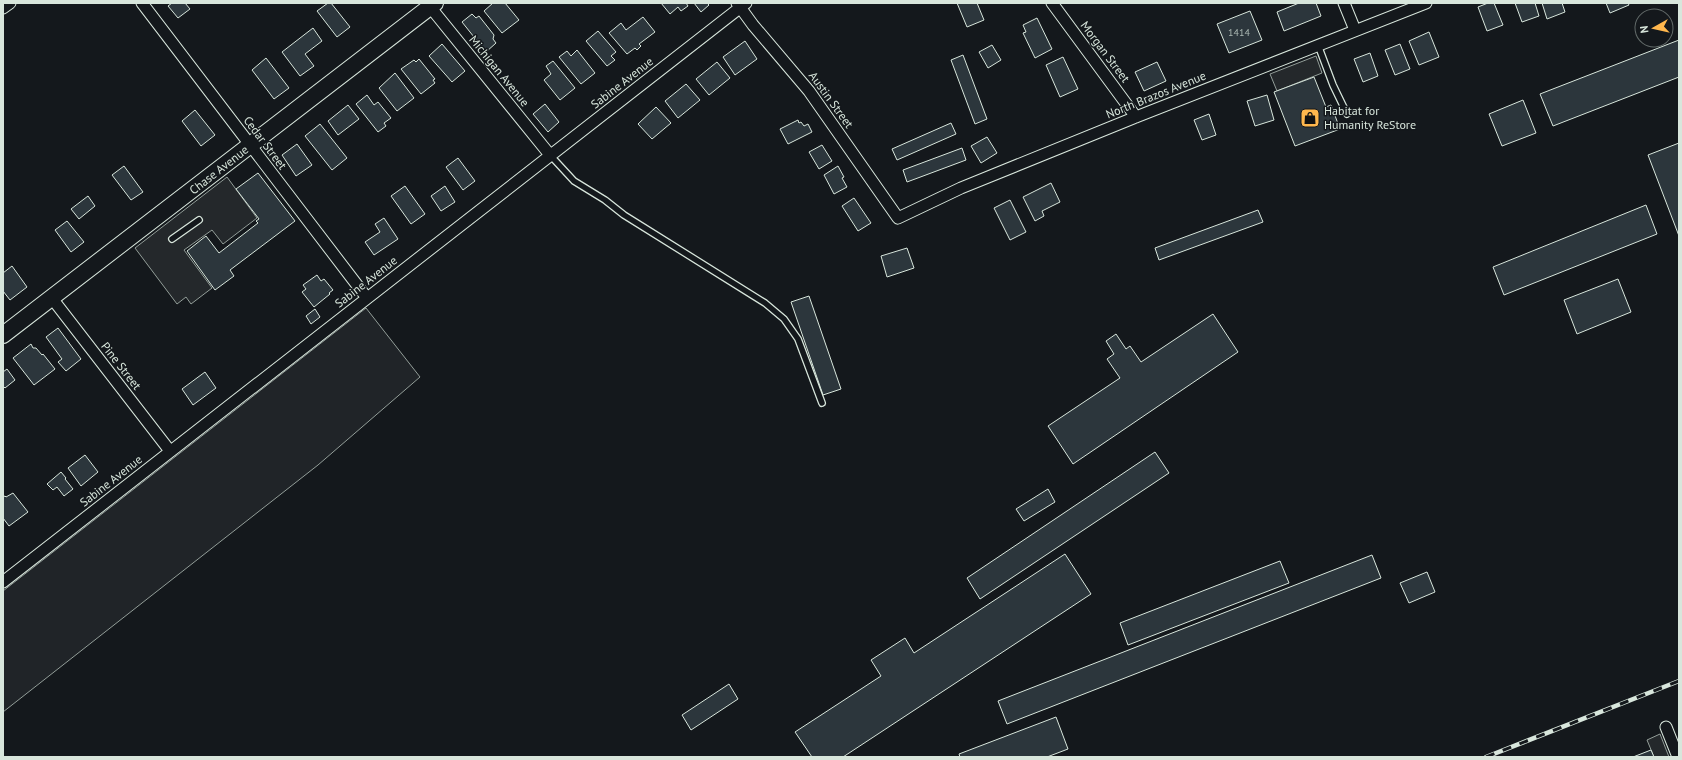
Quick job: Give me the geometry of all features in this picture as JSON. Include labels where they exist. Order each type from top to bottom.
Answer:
[{"type":"street","points":[[3,8],[10,3]]},
{"type":"street","name":"Cedar Street","points":[[142,3],[367,298]]},
{"type":"street","name":"Morgan Street","points":[[1052,3],[1136,117]]},
{"type":"street","points":[[1344,3],[1355,30]]},
{"type":"street","name":"North Brazos Avenue","points":[[898,218],[961,188],[1136,117],[1426,3]]},
{"type":"street","name":"Chase Avenue","points":[[3,335],[51,297],[134,236],[431,4]]},
{"type":"street","name":"Michigan Avenue","points":[[431,4],[550,155]]},
{"type":"street","name":"Sabine Avenue","points":[[3,582],[741,5]]},
{"type":"street","name":"Austin Street","points":[[741,5],[809,90],[898,218]]},
{"type":"street","name":"Pine Street","points":[[51,297],[170,451]]},
{"type":"street","points":[[1666,727],[1678,757]]},
{"type":"lane","points":[[1318,45],[1333,85],[1347,114]]},
{"type":"lane","points":[[550,155],[574,181],[624,215],[765,303],[784,319],[798,339],[822,403]]},
{"type":"lane","points":[[172,239],[199,220]]},
{"type":"shaded area","points":[[1316,56],[1322,73],[1277,91],[1270,74]]},
{"type":"shaded area","points":[[227,177],[257,218],[223,244],[212,230],[184,250],[212,288],[191,304],[186,297],[177,304],[135,248]]},
{"type":"shaded area","points":[[366,308],[420,377],[318,465],[3,712],[3,591]]},
{"type":"shaded area","points":[[1660,734],[1669,757],[1654,757],[1647,740]]},
{"type":"building","points":[[172,3],[185,3],[190,9],[178,18],[168,6]]},
{"type":"building","points":[[328,3],[331,3],[350,27],[337,37],[317,11]]},
{"type":"building","points":[[493,3],[505,3],[519,20],[502,33],[484,11]]},
{"type":"building","points":[[661,3],[686,3],[688,6],[681,11],[678,7],[670,14]]},
{"type":"building","points":[[694,3],[707,3],[709,5],[701,12]]},
{"type":"building","points":[[957,3],[977,3],[984,20],[967,27]]},
{"type":"building","points":[[1299,3],[1316,3],[1321,16],[1284,31],[1277,12]]},
{"type":"building","points":[[1488,3],[1494,3],[1503,25],[1487,31],[1478,7]]},
{"type":"building","points":[[1515,3],[1535,3],[1539,16],[1522,22]]},
{"type":"building","points":[[1542,3],[1562,3],[1565,12],[1547,19]]},
{"type":"building","points":[[1606,3],[1628,3],[1629,5],[1610,13]]},
{"type":"building","points":[[1250,11],[1262,40],[1229,53],[1217,24]]},
{"type":"building","points":[[472,14],[476,18],[479,16],[494,35],[493,39],[496,43],[486,52],[462,22]]},
{"type":"building","points":[[643,17],[655,32],[639,44],[641,46],[637,50],[635,48],[627,54],[609,33],[621,23],[626,30]]},
{"type":"building","points":[[1037,18],[1052,49],[1035,58],[1023,33],[1026,32],[1023,25]]},
{"type":"building","points":[[313,28],[322,41],[305,54],[314,66],[300,76],[282,52]]},
{"type":"building","points":[[598,31],[616,52],[611,56],[615,60],[607,66],[586,41]]},
{"type":"building","points":[[1429,32],[1439,57],[1419,65],[1409,41]]},
{"type":"building","points":[[1679,40],[1679,77],[1553,126],[1540,94],[1658,48],[1674,48],[1674,42]]},
{"type":"building","points":[[745,41],[757,59],[735,75],[723,57]]},
{"type":"building","points":[[442,44],[465,71],[452,82],[429,56]]},
{"type":"building","points":[[1400,44],[1410,69],[1395,75],[1385,50]]},
{"type":"building","points":[[992,45],[1001,60],[988,68],[979,52]]},
{"type":"building","points":[[577,50],[595,73],[581,84],[559,57],[567,51],[571,56]]},
{"type":"building","points":[[1370,53],[1378,76],[1363,82],[1354,59]]},
{"type":"building","points":[[963,55],[987,119],[975,124],[951,60]]},
{"type":"building","points":[[1063,57],[1078,89],[1060,97],[1046,65]]},
{"type":"building","points":[[266,58],[289,88],[274,99],[252,70]]},
{"type":"building","points":[[419,59],[435,79],[433,80],[435,83],[421,94],[401,69],[414,60],[416,62]]},
{"type":"building","points":[[553,61],[575,88],[560,100],[544,80],[551,74],[546,66]]},
{"type":"building","points":[[717,62],[730,78],[709,95],[696,79]]},
{"type":"building","points":[[1157,62],[1166,81],[1144,91],[1135,72]]},
{"type":"building","points":[[395,73],[414,98],[397,111],[379,88]]},
{"type":"building","name":"Habitat for Humanity ReStore","points":[[1314,77],[1326,107],[1331,105],[1340,129],[1295,146],[1274,92]]},
{"type":"building","points":[[686,84],[700,100],[678,118],[665,101]]},
{"type":"building","points":[[367,95],[374,105],[378,102],[391,118],[384,123],[386,126],[378,132],[356,104]]},
{"type":"building","points":[[1267,95],[1274,120],[1255,126],[1247,101]]},
{"type":"building","points":[[1523,100],[1536,133],[1502,146],[1489,114]]},
{"type":"building","points":[[545,104],[559,122],[548,132],[533,114]]},
{"type":"building","points":[[348,105],[359,119],[338,135],[328,121]]},
{"type":"building","points":[[656,107],[671,123],[652,139],[638,124]]},
{"type":"building","points":[[195,110],[215,135],[201,146],[182,121]]},
{"type":"building","points":[[1209,114],[1216,135],[1202,140],[1194,120]]},
{"type":"building","points":[[798,120],[799,123],[801,122],[804,126],[808,124],[812,132],[788,144],[780,129]]},
{"type":"building","points":[[951,123],[956,134],[897,160],[892,149]]},
{"type":"building","points":[[320,124],[347,158],[332,170],[305,136]]},
{"type":"building","points":[[987,137],[997,153],[981,163],[971,146]]},
{"type":"building","points":[[1679,143],[1679,236],[1648,155]]},
{"type":"building","points":[[297,144],[312,165],[296,176],[282,155]]},
{"type":"building","points":[[822,145],[832,161],[819,169],[809,152]]},
{"type":"building","points":[[962,148],[966,160],[907,182],[903,170]]},
{"type":"building","points":[[458,158],[475,181],[463,190],[446,167]]},
{"type":"building","points":[[124,166],[143,192],[131,200],[112,175]]},
{"type":"building","points":[[838,166],[847,187],[834,194],[824,175]]},
{"type":"building","points":[[258,173],[295,221],[230,270],[234,276],[215,290],[187,251],[206,236],[219,253],[258,223],[256,221],[259,219],[236,189]]},
{"type":"building","points":[[1051,183],[1060,202],[1042,211],[1044,216],[1035,221],[1023,197]]},
{"type":"building","points":[[405,186],[425,214],[411,224],[391,196]]},
{"type":"building","points":[[445,186],[455,202],[441,211],[431,196]]},
{"type":"building","points":[[88,196],[95,206],[79,219],[71,209]]},
{"type":"building","points":[[854,198],[871,223],[858,231],[842,206]]},
{"type":"building","points":[[1010,200],[1026,232],[1010,240],[994,208]]},
{"type":"building","points":[[1646,205],[1657,234],[1504,295],[1493,267]]},
{"type":"building","points":[[1258,210],[1263,222],[1159,260],[1155,248]]},
{"type":"building","points":[[384,218],[398,239],[374,255],[365,242],[380,232],[375,224]]},
{"type":"building","points":[[67,221],[84,242],[71,252],[55,230]]},
{"type":"building","points":[[907,248],[914,268],[887,277],[881,256]]},
{"type":"building","points":[[12,266],[27,287],[10,300],[3,291],[3,273]]},
{"type":"building","points":[[317,275],[321,281],[324,279],[333,290],[314,307],[302,292],[306,289],[303,285]]},
{"type":"building","points":[[1618,279],[1631,312],[1577,334],[1564,300]]},
{"type":"building","points":[[809,296],[841,389],[823,395],[791,302]]},
{"type":"building","points":[[315,309],[320,317],[311,324],[306,316]]},
{"type":"building","points":[[1213,314],[1238,352],[1073,464],[1048,426],[1120,378],[1107,359],[1114,354],[1106,341],[1116,334],[1126,349],[1130,346],[1141,362]]},
{"type":"building","points":[[58,328],[81,359],[66,371],[58,362],[62,359],[46,337]]},
{"type":"building","points":[[31,344],[33,348],[36,348],[42,355],[43,354],[55,369],[34,385],[13,358]]},
{"type":"building","points":[[7,369],[15,380],[5,388],[3,386],[3,372]]},
{"type":"building","points":[[205,372],[216,388],[193,405],[182,389]]},
{"type":"building","points":[[1155,452],[1169,473],[980,599],[967,578]]},
{"type":"building","points":[[85,455],[98,472],[81,486],[68,468]]},
{"type":"building","points":[[61,472],[73,489],[64,496],[57,487],[53,490],[47,484]]},
{"type":"building","points":[[1048,489],[1055,502],[1024,521],[1016,509]]},
{"type":"building","points":[[13,493],[28,512],[9,526],[3,518],[3,497]]},
{"type":"building","points":[[1065,554],[1091,594],[843,757],[812,757],[795,732],[881,676],[871,660],[905,638],[914,653]]},
{"type":"building","points":[[1372,555],[1381,578],[1007,724],[998,701]]},
{"type":"building","points":[[1280,561],[1289,583],[1128,645],[1120,623]]},
{"type":"building","points":[[1427,572],[1435,592],[1409,603],[1400,583]]},
{"type":"building","points":[[729,684],[738,699],[691,730],[682,715]]},
{"type":"building","points":[[1056,717],[1068,749],[1047,757],[960,757],[959,754]]},
{"type":"building","points":[[1651,750],[1654,757],[1633,757]]},
{"type":"railway","points":[[1486,757],[1679,681]]},
{"type":"place","name":"Habitat for Humanity ReStore","points":[[1310,118]]}]
